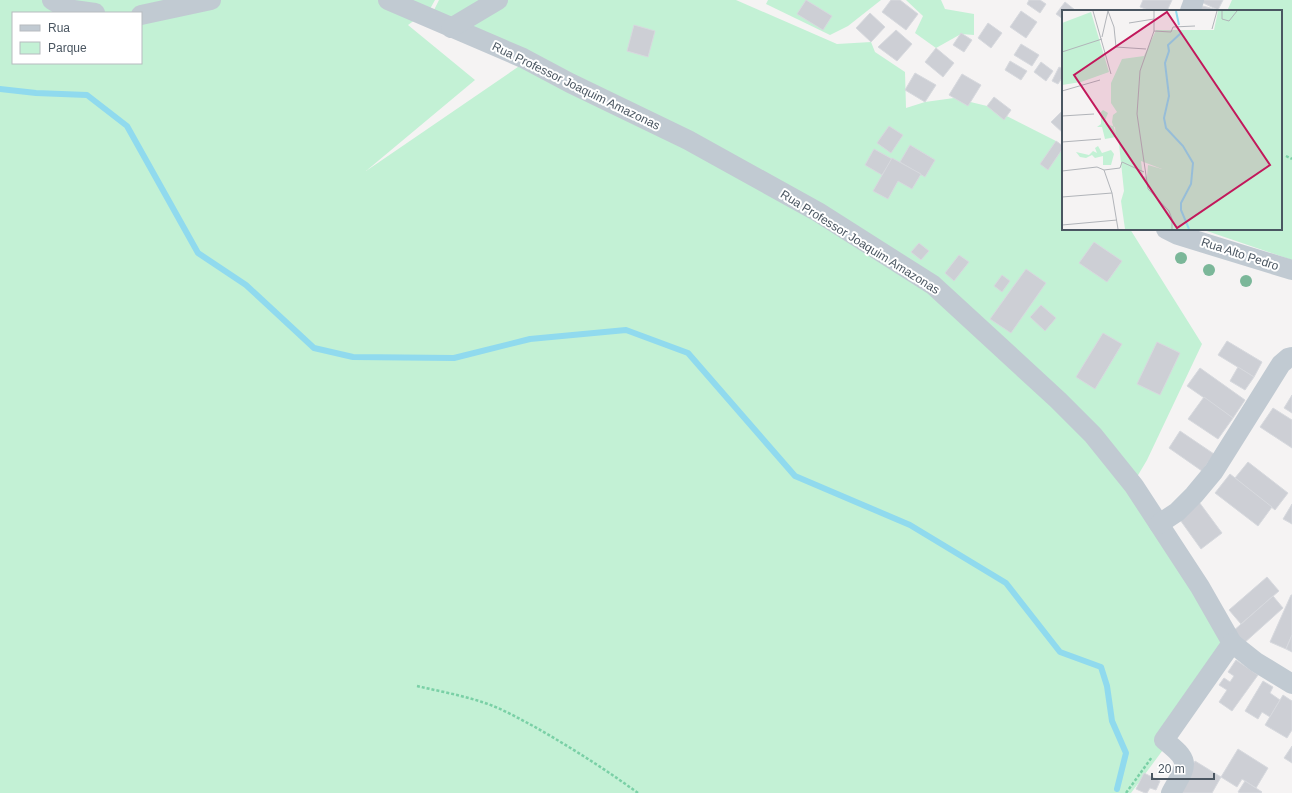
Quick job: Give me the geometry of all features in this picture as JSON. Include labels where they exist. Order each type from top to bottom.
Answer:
[{"type":"street","points":[[52,0],[67,8],[89,12]]},
{"type":"street","points":[[142,15],[211,0]]},
{"type":"street","name":"Rua Professor Joaquim Amazonas","points":[[388,0],[523,58],[570,83],[688,140],[818,212],[933,285],[1058,400],[1093,435],[1134,486],[1200,587],[1232,643]]},
{"type":"street","points":[[451,28],[498,0]]},
{"type":"street","points":[[1190,10],[1194,0]]},
{"type":"street","name":"Rua Alto Pedro","points":[[1168,230],[1292,270]]},
{"type":"street","points":[[1159,524],[1177,512],[1194,495],[1214,471],[1281,364],[1288,358],[1292,357]]},
{"type":"street","points":[[1171,793],[1183,771],[1184,761],[1177,750],[1164,740],[1232,643],[1256,662],[1292,684]]},
{"type":"path","points":[[1286,156],[1292,159]]},
{"type":"path","points":[[417,686],[467,697],[484,702],[509,713],[570,747],[638,793]]},
{"type":"path","points":[[1126,793],[1164,740]]},
{"type":"green space","points":[[0,0],[435,0],[430,9],[408,25],[475,80],[366,171],[531,58],[434,10],[439,0],[736,0],[837,44],[871,42],[875,52],[905,72],[906,108],[925,102],[954,98],[987,106],[1056,141],[1062,145],[1062,230],[1131,230],[1202,344],[1147,460],[1131,487],[1234,654],[1131,793],[0,793]]},
{"type":"green space","points":[[768,0],[881,0],[848,26],[830,35],[766,4]]},
{"type":"green space","points":[[906,0],[941,0],[945,9],[974,14],[974,35],[961,34],[936,48],[915,33],[923,16]]},
{"type":"green space","points":[[1232,0],[1292,0],[1292,260],[1204,230],[1282,230],[1282,10],[1227,10]]},
{"type":"building","points":[[806,0],[832,16],[823,30],[797,14]]},
{"type":"building","points":[[891,0],[900,0],[918,14],[906,30],[882,12]]},
{"type":"building","points":[[1029,0],[1040,0],[1046,4],[1040,13],[1027,4]]},
{"type":"building","points":[[1143,0],[1172,0],[1167,10],[1148,10],[1140,7]]},
{"type":"building","points":[[1197,0],[1223,0],[1218,10]]},
{"type":"building","points":[[1065,2],[1075,10],[1062,10],[1062,18],[1056,14]]},
{"type":"building","points":[[1195,4],[1218,10],[1193,10]]},
{"type":"building","points":[[1021,11],[1037,22],[1026,38],[1010,27]]},
{"type":"building","points":[[870,13],[885,27],[871,42],[856,28]]},
{"type":"building","points":[[988,23],[1002,33],[991,48],[978,38]]},
{"type":"building","points":[[634,25],[655,31],[648,57],[627,51]]},
{"type":"building","points":[[896,30],[912,44],[897,61],[878,47]]},
{"type":"building","points":[[961,33],[972,40],[964,52],[953,45]]},
{"type":"building","points":[[1021,44],[1039,55],[1032,66],[1014,55]]},
{"type":"building","points":[[936,48],[954,63],[943,77],[925,62]]},
{"type":"building","points":[[1010,61],[1027,71],[1021,80],[1005,70]]},
{"type":"building","points":[[1041,62],[1053,71],[1046,81],[1034,72]]},
{"type":"building","points":[[1059,67],[1062,68],[1062,78],[1058,84],[1052,81]]},
{"type":"building","points":[[915,73],[936,85],[925,102],[905,90]]},
{"type":"building","points":[[962,74],[981,85],[968,106],[949,95]]},
{"type":"building","points":[[994,97],[1011,110],[1004,120],[987,106]]},
{"type":"building","points":[[1062,111],[1062,132],[1051,122]]},
{"type":"building","points":[[889,126],[903,135],[891,153],[877,143]]},
{"type":"building","points":[[1056,141],[1062,145],[1062,149],[1048,170],[1040,164]]},
{"type":"building","points":[[910,145],[935,160],[925,177],[900,162]]},
{"type":"building","points":[[874,149],[892,159],[882,175],[865,165]]},
{"type":"building","points":[[892,158],[921,174],[912,189],[898,181],[888,199],[873,191]]},
{"type":"building","points":[[1094,242],[1122,261],[1107,282],[1079,263]]},
{"type":"building","points":[[919,243],[929,251],[921,260],[911,252]]},
{"type":"building","points":[[959,255],[969,262],[954,281],[945,273]]},
{"type":"building","points":[[1026,269],[1046,283],[1011,333],[990,319]]},
{"type":"building","points":[[1002,275],[1010,281],[1002,292],[994,286]]},
{"type":"building","points":[[1041,305],[1056,318],[1045,331],[1030,317]]},
{"type":"building","points":[[1103,333],[1122,344],[1095,389],[1076,377]]},
{"type":"building","points":[[1227,341],[1262,362],[1254,377],[1218,355]]},
{"type":"building","points":[[1157,342],[1180,353],[1160,395],[1137,384]]},
{"type":"building","points":[[1238,367],[1254,377],[1245,390],[1230,381]]},
{"type":"building","points":[[1200,368],[1245,400],[1233,418],[1187,386]]},
{"type":"building","points":[[1292,395],[1292,413],[1284,408]]},
{"type":"building","points":[[1204,397],[1233,418],[1218,439],[1188,419]]},
{"type":"building","points":[[1273,408],[1292,420],[1292,448],[1260,427]]},
{"type":"building","points":[[1180,431],[1214,454],[1202,471],[1169,448]]},
{"type":"building","points":[[1248,462],[1288,493],[1275,510],[1235,478]]},
{"type":"building","points":[[1230,474],[1272,507],[1258,526],[1215,493]]},
{"type":"building","points":[[1199,502],[1222,533],[1201,549],[1178,517]]},
{"type":"building","points":[[1292,504],[1292,524],[1283,519]]},
{"type":"building","points":[[1267,577],[1279,591],[1241,624],[1229,610]]},
{"type":"building","points":[[1291,595],[1292,635],[1286,649],[1270,642]]},
{"type":"building","points":[[1273,596],[1283,608],[1243,644],[1232,632]]},
{"type":"building","points":[[1292,635],[1292,652],[1286,649]]},
{"type":"building","points":[[1236,660],[1258,675],[1232,711],[1219,702],[1227,690],[1219,685],[1224,678],[1230,682],[1234,676],[1228,672]]},
{"type":"building","points":[[1263,681],[1273,687],[1270,693],[1280,700],[1270,717],[1262,712],[1258,719],[1245,711]]},
{"type":"building","points":[[1283,695],[1292,701],[1292,730],[1287,738],[1265,725]]},
{"type":"building","points":[[1292,746],[1292,763],[1284,758]]},
{"type":"building","points":[[1238,749],[1268,768],[1256,788],[1242,779],[1237,787],[1221,777]]},
{"type":"building","points":[[1195,761],[1221,777],[1212,793],[1175,793]]},
{"type":"building","points":[[1144,773],[1160,781],[1156,790],[1150,788],[1147,793],[1145,793],[1136,789]]},
{"type":"building","points":[[1245,781],[1262,792],[1238,792]]},
{"type":"waterway","points":[[0,89],[36,93],[87,95],[127,126],[198,253],[246,285],[314,348],[353,357],[454,358],[530,339],[626,330],[688,353],[795,476],[910,525],[1006,583],[1060,652],[1101,667],[1107,686],[1112,721],[1126,753],[1117,789]]}]
